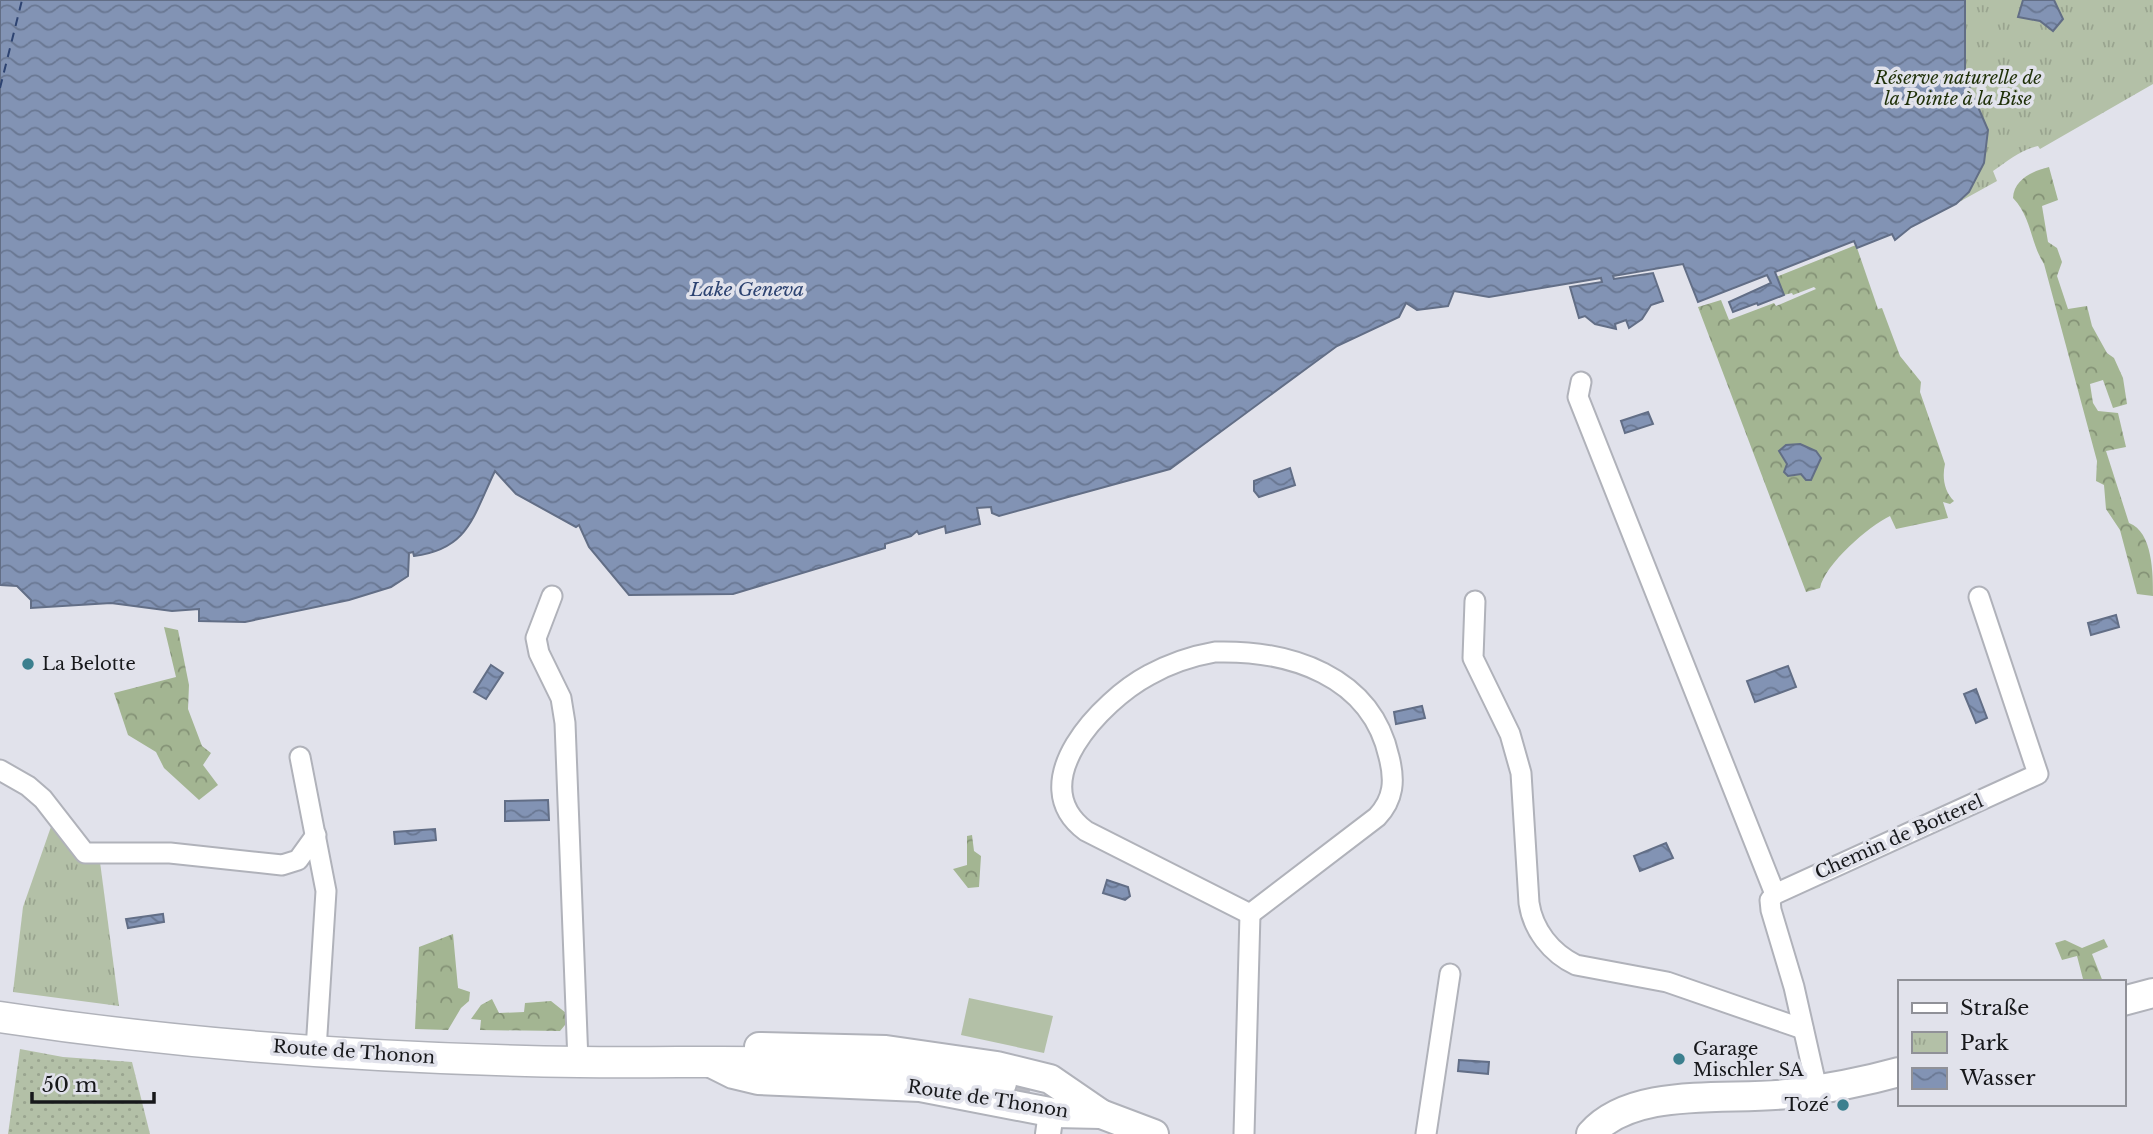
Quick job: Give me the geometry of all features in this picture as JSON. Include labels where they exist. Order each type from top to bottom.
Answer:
[{"type":"main road","points":[[2125,1000],[2153,993]]},
{"type":"main road","name":"Route de Thonon","points":[[0,1017],[113,1032],[316,1050],[578,1062],[710,1063],[745,1078],[920,1087],[990,1098],[1050,1123],[1101,1114]]},
{"type":"main road","name":"Route de Thonon","points":[[710,1063],[733,1053],[758,1047],[874,1050],[960,1059],[1057,1082],[1101,1114],[1154,1134]]},
{"type":"main road","points":[[710,1063],[885,1066],[1000,1083]]},
{"type":"main road","points":[[1591,1134],[1614,1115],[1649,1103],[1817,1089],[1898,1072]]},
{"type":"main road","points":[[1050,1123],[1057,1082]]},
{"type":"street","points":[[1581,382],[1578,397],[1774,894],[1770,900],[1770,910],[1817,1089]]},
{"type":"street","points":[[551,596],[536,638],[539,653],[561,698],[565,723],[578,1062]]},
{"type":"street","name":"Chemin de Botterel","points":[[1774,894],[2038,774],[1979,597]]},
{"type":"street","points":[[1475,601],[1473,658],[1510,734],[1518,758],[1529,904],[1534,924],[1543,938],[1564,958],[1576,965],[1667,982],[1803,1029]]},
{"type":"street","points":[[1215,652],[1272,655],[1312,667],[1345,685],[1375,719],[1387,744],[1393,774],[1390,799],[1377,817],[1250,914],[1086,831],[1073,819],[1063,792],[1064,772],[1074,744],[1112,701],[1158,671],[1215,652]]},
{"type":"street","points":[[300,757],[326,891],[316,1050]]},
{"type":"street","points":[[0,770],[28,786],[43,799],[85,853],[170,853],[282,865],[298,860],[316,835]]},
{"type":"street","points":[[1244,1134],[1250,914]]},
{"type":"street","points":[[1426,1134],[1450,974]]},
{"type":"green space","name":"Réserve naturelle de la Pointe à la Bise","points":[[1518,0],[2153,0],[2153,84],[2040,149],[2038,146],[2014,156],[1993,171],[1997,181],[1932,217]]},
{"type":"green space","points":[[2049,167],[2058,200],[2042,206],[2048,242],[2057,248],[2062,262],[2057,276],[2068,309],[2087,306],[2092,326],[2107,353],[2114,358],[2123,378],[2127,404],[2113,408],[2103,380],[2090,384],[2093,403],[2098,411],[2118,413],[2126,447],[2106,451],[2129,523],[2143,535],[2147,544],[2152,566],[2153,596],[2137,594],[2120,530],[2106,509],[2104,485],[2096,481],[2097,461],[2044,264],[2024,214],[2013,198],[2021,181]]},
{"type":"green space","points":[[1856,245],[1878,309],[1882,308],[1900,356],[1921,382],[1920,392],[1945,464],[1945,484],[1954,501],[1950,504],[1943,502],[1948,518],[1896,529],[1890,516],[1881,521],[1839,557],[1820,588],[1806,592],[1698,307],[1721,300],[1729,320],[1774,303],[1776,306],[1816,289],[1814,287],[1793,295],[1784,295],[1776,277]]},
{"type":"green space","points":[[164,627],[178,630],[189,685],[188,709],[202,746],[211,753],[203,765],[218,785],[199,800],[164,768],[156,752],[128,735],[114,693],[176,677]]},
{"type":"green space","points":[[53,821],[100,862],[119,1006],[13,992],[23,907]]},
{"type":"green space","points":[[972,835],[974,851],[981,856],[979,887],[968,888],[953,869],[967,865],[967,836]]},
{"type":"green space","points":[[453,934],[458,988],[470,992],[469,1001],[461,1008],[448,1030],[415,1029],[419,947]]},
{"type":"green space","points":[[2104,939],[2108,947],[2092,954],[2102,980],[2080,980],[2083,979],[2077,956],[2062,960],[2055,943],[2065,940],[2082,948]]},
{"type":"green space","points":[[969,998],[1053,1016],[1044,1053],[961,1035]]},
{"type":"green space","points":[[492,999],[499,1013],[524,1012],[525,1003],[551,1001],[566,1013],[565,1025],[560,1031],[480,1030],[481,1020],[471,1019],[481,1005]]},
{"type":"green space","points":[[20,1049],[63,1057],[132,1062],[150,1134],[8,1134]]},
{"type":"water","name":"Lake Geneva","points":[[0,0],[1965,0],[1965,77],[1988,130],[1984,163],[1969,192],[1956,204],[1911,227],[1895,240],[1892,234],[1857,248],[1854,241],[1775,272],[1784,295],[1758,305],[1757,303],[1733,312],[1729,302],[1771,283],[1767,275],[1698,302],[1683,264],[1613,276],[1614,279],[1653,273],[1663,301],[1651,305],[1642,319],[1629,328],[1626,320],[1615,324],[1616,329],[1595,324],[1585,316],[1579,318],[1570,287],[1602,282],[1601,278],[1489,297],[1454,291],[1448,306],[1417,310],[1406,303],[1399,317],[1337,346],[1170,469],[999,516],[992,513],[991,507],[977,508],[980,524],[946,533],[945,526],[919,534],[917,531],[911,536],[885,544],[885,548],[733,594],[629,595],[589,547],[579,525],[576,527],[516,494],[495,471],[467,528],[447,546],[414,556],[413,552],[409,553],[408,576],[391,587],[349,600],[245,622],[199,621],[199,609],[172,611],[111,603],[31,608],[31,600],[17,586],[0,585]]},
{"type":"water","points":[[2023,0],[2054,0],[2063,19],[2053,31],[2040,21],[2018,17]]},
{"type":"water","points":[[1648,412],[1653,424],[1625,433],[1621,421]]},
{"type":"water","points":[[1800,444],[1816,451],[1821,458],[1811,480],[1806,480],[1801,474],[1788,476],[1784,472],[1787,464],[1779,451],[1786,445]]},
{"type":"water","points":[[1290,468],[1295,485],[1259,497],[1254,491],[1254,481]]},
{"type":"water","points":[[2116,615],[2119,627],[2091,635],[2088,623]]},
{"type":"water","points":[[491,665],[503,673],[486,699],[474,692]]},
{"type":"water","points":[[1788,666],[1796,687],[1755,702],[1747,681]]},
{"type":"water","points":[[1976,689],[1987,718],[1976,723],[1964,694]]},
{"type":"water","points":[[1422,706],[1425,718],[1396,724],[1394,712]]},
{"type":"water","points":[[548,800],[549,820],[505,821],[505,801]]},
{"type":"water","points":[[435,829],[436,840],[395,844],[394,832]]},
{"type":"water","points":[[1666,843],[1673,858],[1640,871],[1634,856]]},
{"type":"water","points":[[1107,880],[1128,887],[1130,896],[1125,900],[1103,893]]},
{"type":"water","points":[[163,914],[164,922],[128,928],[126,919]]},
{"type":"water","points":[[1459,1060],[1489,1062],[1488,1074],[1458,1071]]},
{"type":"ferry route","points":[[0,88],[22,0]]},
{"type":"tunnel","points":[[1001,1083],[1092,1111]]},
{"type":"place","name":"La Belotte","points":[[28,664]]},
{"type":"place","name":"Garage Mischler SA","points":[[1679,1059]]},
{"type":"place","name":"Tozé","points":[[1843,1105]]}]
